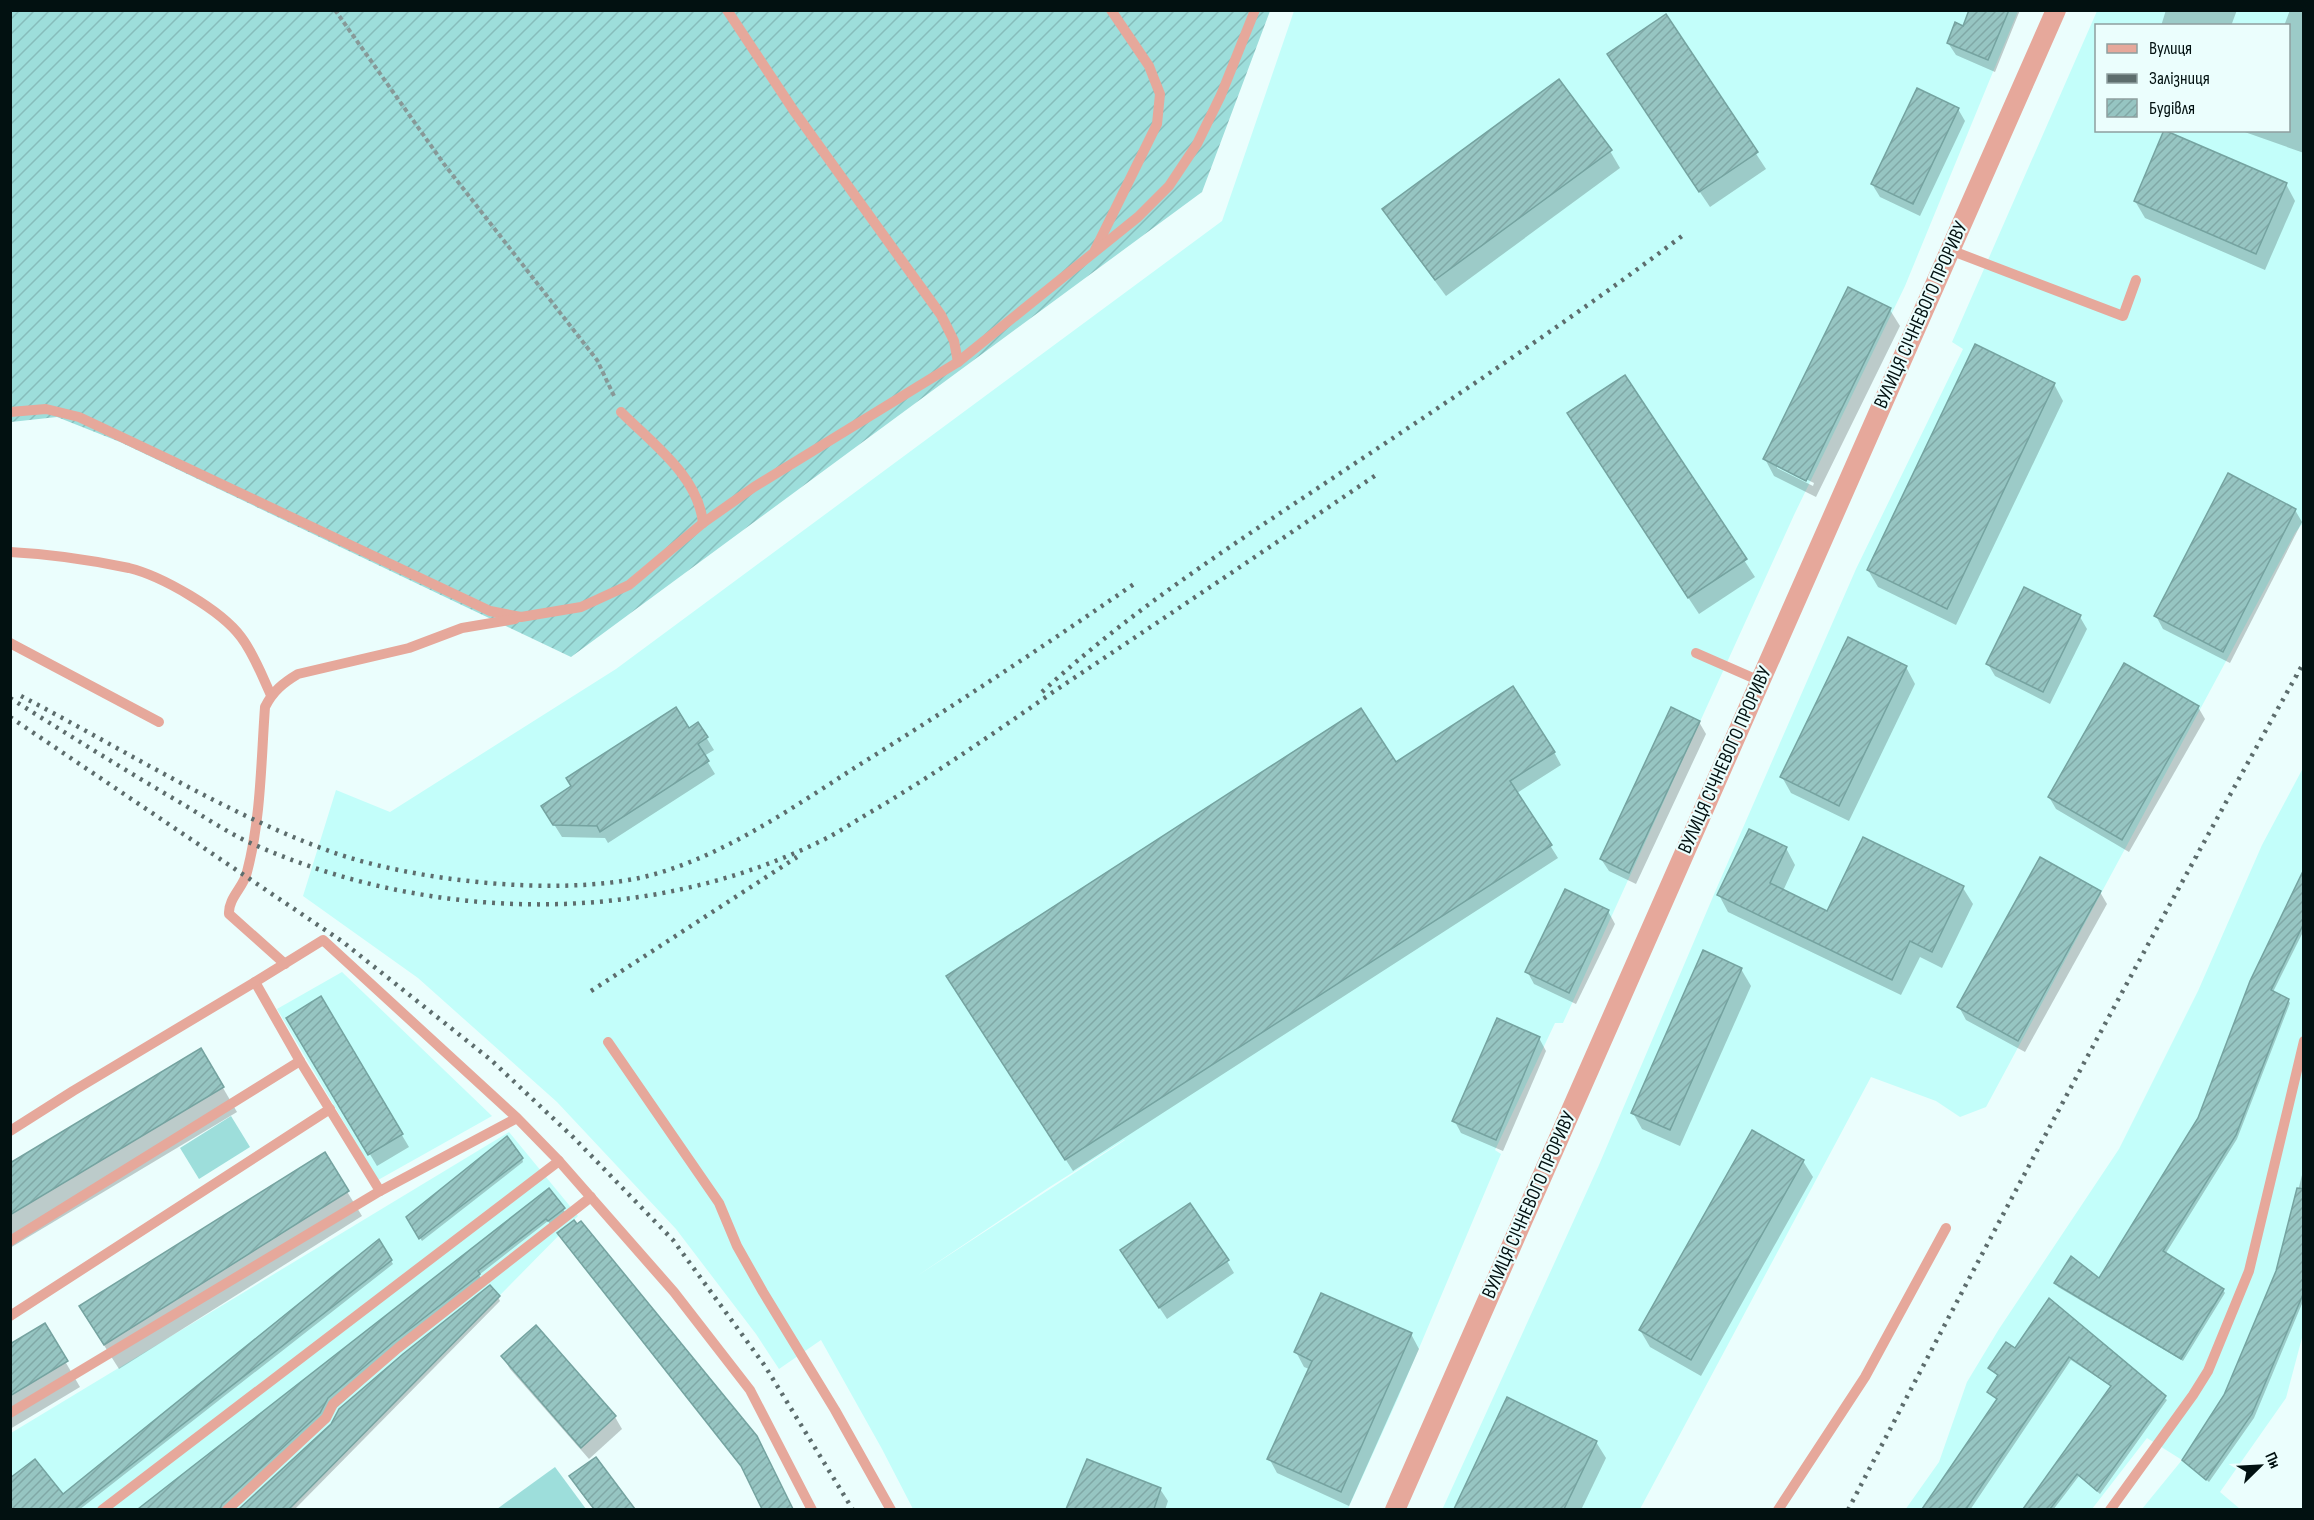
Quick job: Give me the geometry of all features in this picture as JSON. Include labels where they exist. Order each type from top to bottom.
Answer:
[{"type":"street","name":"ВУЛИЦЯ СІЧНЕВОГО ПРОРИВУ","points":[[1395,1509],[2056,10]]},
{"type":"lane","points":[[727,10],[794,111],[941,315],[954,341],[958,362]]},
{"type":"lane","points":[[1092,256],[1157,124],[1160,94],[1149,66],[1111,10]]},
{"type":"lane","points":[[285,964],[229,914],[229,907],[247,875],[251,855],[265,707],[271,695],[283,683],[298,674],[409,648],[462,628],[581,607],[629,585],[703,524],[754,487],[958,362],[1138,218],[1169,186],[1191,153],[1221,95],[1255,10]]},
{"type":"lane","points":[[1950,250],[2123,316],[2136,280]]},
{"type":"lane","points":[[10,412],[46,409],[79,417],[490,611],[521,617]]},
{"type":"lane","points":[[621,412],[693,488],[701,507],[703,524]]},
{"type":"lane","points":[[10,552],[40,554],[132,569],[183,591],[217,612],[242,638],[271,695]]},
{"type":"lane","points":[[10,643],[159,722]]},
{"type":"lane","points":[[1696,653],[1760,681]]},
{"type":"lane","points":[[10,1131],[322,940],[517,1118],[559,1161],[674,1292],[750,1390],[812,1509]]},
{"type":"lane","points":[[255,982],[300,1061],[380,1191]]},
{"type":"lane","points":[[2110,1509],[2208,1371],[2250,1271],[2304,1041]]},
{"type":"lane","points":[[608,1042],[718,1203],[737,1246],[763,1292],[835,1410],[891,1509]]},
{"type":"lane","points":[[10,1241],[300,1061]]},
{"type":"lane","points":[[10,1316],[330,1109]]},
{"type":"lane","points":[[10,1413],[380,1191],[517,1118]]},
{"type":"lane","points":[[102,1509],[559,1161]]},
{"type":"lane","points":[[227,1509],[326,1418],[333,1404],[398,1348],[591,1197]]},
{"type":"lane","points":[[1778,1509],[1865,1377],[1946,1228]]},
{"type":"path","points":[[335,10],[444,164],[597,360],[621,412]]},
{"type":"shaded area","points":[[10,11],[1270,11],[1202,192],[571,657],[120,442],[57,417],[11,422]]},
{"type":"shaded area","points":[[1294,11],[2018,11],[1905,286],[1794,515],[1563,1023],[1555,1023],[1495,1150],[1501,1154],[1398,1398],[1348,1509],[913,1509],[821,1340],[779,1369],[756,1334],[676,1229],[557,1102],[418,978],[303,896],[336,790],[390,812],[616,669],[1222,221]],"holes":[[[1125,1140],[917,1276],[1048,1188]]]},
{"type":"shaded area","points":[[2097,11],[2303,11],[2303,523],[2295,533],[1986,1107],[1960,1117],[1936,1101],[1871,1077],[1640,1509],[1442,1510],[1599,1165],[1856,569],[1963,349],[1952,342]]},
{"type":"shaded area","points":[[2303,768],[2303,1334],[2286,1398],[2220,1492],[2240,1509],[2142,1509],[2182,1460],[2147,1438],[2092,1509],[1905,1510],[1939,1462],[1967,1382],[1999,1329],[2119,1149],[2198,991],[2262,845]]},
{"type":"shaded area","points":[[342,972],[492,1116],[378,1180],[277,1009]]},
{"type":"shaded area","points":[[231,1116],[250,1147],[199,1179],[180,1148]]},
{"type":"shaded area","points":[[509,1132],[578,1216],[289,1509],[11,1510],[11,1433]]},
{"type":"shaded area","points":[[555,1467],[586,1509],[497,1509]]},
{"type":"building","points":[[1969,10],[2009,10],[1988,60],[1947,43],[1955,22],[1963,26]]},
{"type":"building","points":[[1666,14],[1758,152],[1699,192],[1607,54]]},
{"type":"building","points":[[1559,79],[1612,150],[1435,280],[1382,209]]},
{"type":"building","points":[[1917,88],[1959,108],[1913,204],[1871,184]]},
{"type":"building","points":[[2163,132],[2169,132],[2287,183],[2256,254],[2134,201]]},
{"type":"building","points":[[1848,287],[1891,308],[1806,481],[1763,459]]},
{"type":"building","points":[[1975,344],[2055,383],[1947,609],[1867,570]]},
{"type":"building","points":[[1625,375],[1747,559],[1688,598],[1567,413]]},
{"type":"building","points":[[2228,473],[2296,509],[2223,652],[2154,616]]},
{"type":"building","points":[[2024,587],[2081,615],[2043,692],[1986,664]]},
{"type":"building","points":[[1848,637],[1907,666],[1839,806],[1780,777]]},
{"type":"building","points":[[2124,663],[2199,706],[2122,840],[2048,797]]},
{"type":"building","points":[[1513,686],[1555,752],[1510,781],[1552,845],[1065,1160],[946,976],[1361,708],[1396,762]]},
{"type":"building","points":[[676,707],[689,728],[698,722],[708,737],[698,744],[709,761],[600,832],[597,826],[553,825],[541,806],[571,786],[566,778]]},
{"type":"building","points":[[1671,707],[1700,721],[1629,873],[1600,859]]},
{"type":"building","points":[[1749,829],[1787,847],[1770,883],[1827,911],[1863,837],[1964,886],[1932,952],[1910,941],[1892,980],[1717,895]]},
{"type":"building","points":[[2040,857],[2101,891],[2018,1041],[1957,1007]]},
{"type":"building","points":[[2304,869],[2304,923],[2271,990],[2289,999],[2236,1135],[2163,1251],[2224,1289],[2181,1359],[2054,1283],[2071,1256],[2099,1278],[2198,1118],[2250,981]]},
{"type":"building","points":[[1565,889],[1609,910],[1569,993],[1525,972]]},
{"type":"building","points":[[1703,950],[1742,968],[1670,1130],[1631,1113]]},
{"type":"building","points":[[321,996],[403,1134],[368,1155],[286,1018]]},
{"type":"building","points":[[1497,1018],[1540,1037],[1496,1140],[1452,1121]]},
{"type":"building","points":[[201,1048],[224,1087],[10,1215],[10,1163]]},
{"type":"building","points":[[1752,1130],[1804,1160],[1691,1360],[1639,1330]]},
{"type":"building","points":[[507,1136],[523,1158],[419,1239],[406,1217]]},
{"type":"building","points":[[325,1152],[349,1191],[104,1345],[79,1306]]},
{"type":"building","points":[[549,1188],[565,1208],[548,1221],[546,1219],[478,1271],[480,1274],[393,1342],[328,1398],[320,1413],[222,1504],[220,1509],[138,1509]]},
{"type":"building","points":[[2297,1188],[2304,1189],[2304,1292],[2252,1414],[2206,1480],[2182,1460],[2224,1395],[2276,1271]]},
{"type":"building","points":[[1190,1203],[1229,1260],[1159,1308],[1120,1250]]},
{"type":"building","points":[[574,1220],[577,1224],[581,1221],[757,1436],[793,1509],[762,1509],[741,1466],[557,1233]]},
{"type":"building","points":[[379,1239],[392,1260],[75,1509],[10,1509],[10,1478],[35,1459],[63,1494]]},
{"type":"building","points":[[490,1285],[500,1296],[289,1509],[239,1509],[331,1424],[339,1409],[403,1354]]},
{"type":"building","points":[[1321,1293],[1412,1333],[1341,1492],[1267,1459],[1312,1361],[1294,1352]]},
{"type":"building","points":[[2049,1298],[2166,1396],[2097,1491],[2077,1474],[2050,1509],[2023,1509],[2111,1386],[2069,1357],[1966,1509],[1922,1509],[1997,1399],[1987,1392],[1998,1375],[1988,1368],[2006,1342],[2015,1348]]},
{"type":"building","points":[[45,1323],[68,1361],[10,1396],[10,1344]]},
{"type":"building","points":[[536,1325],[616,1416],[581,1448],[501,1356]]},
{"type":"building","points":[[1507,1397],[1597,1441],[1564,1509],[1454,1509]]},
{"type":"building","points":[[596,1457],[635,1509],[594,1509],[569,1476]]},
{"type":"building","points":[[1087,1459],[1161,1488],[1154,1509],[1066,1509]]},
{"type":"railway","points":[[1042,692],[1109,635],[1180,581],[1506,362],[1682,236]]},
{"type":"railway","points":[[10,698],[236,836],[323,871],[394,889],[467,901],[540,904],[613,900],[685,888],[755,868],[823,840],[945,766],[1376,475]]},
{"type":"railway","points":[[21,696],[252,819],[332,852],[403,871],[484,883],[567,886],[605,883],[639,878],[668,870],[697,859],[753,831],[963,699],[1134,584]]},
{"type":"railway","points":[[1848,1510],[2073,1084],[2304,662]]},
{"type":"railway","points":[[10,717],[343,942],[491,1060],[574,1138],[673,1240],[765,1366],[853,1510]]},
{"type":"railway","points":[[591,991],[797,857]]}]
